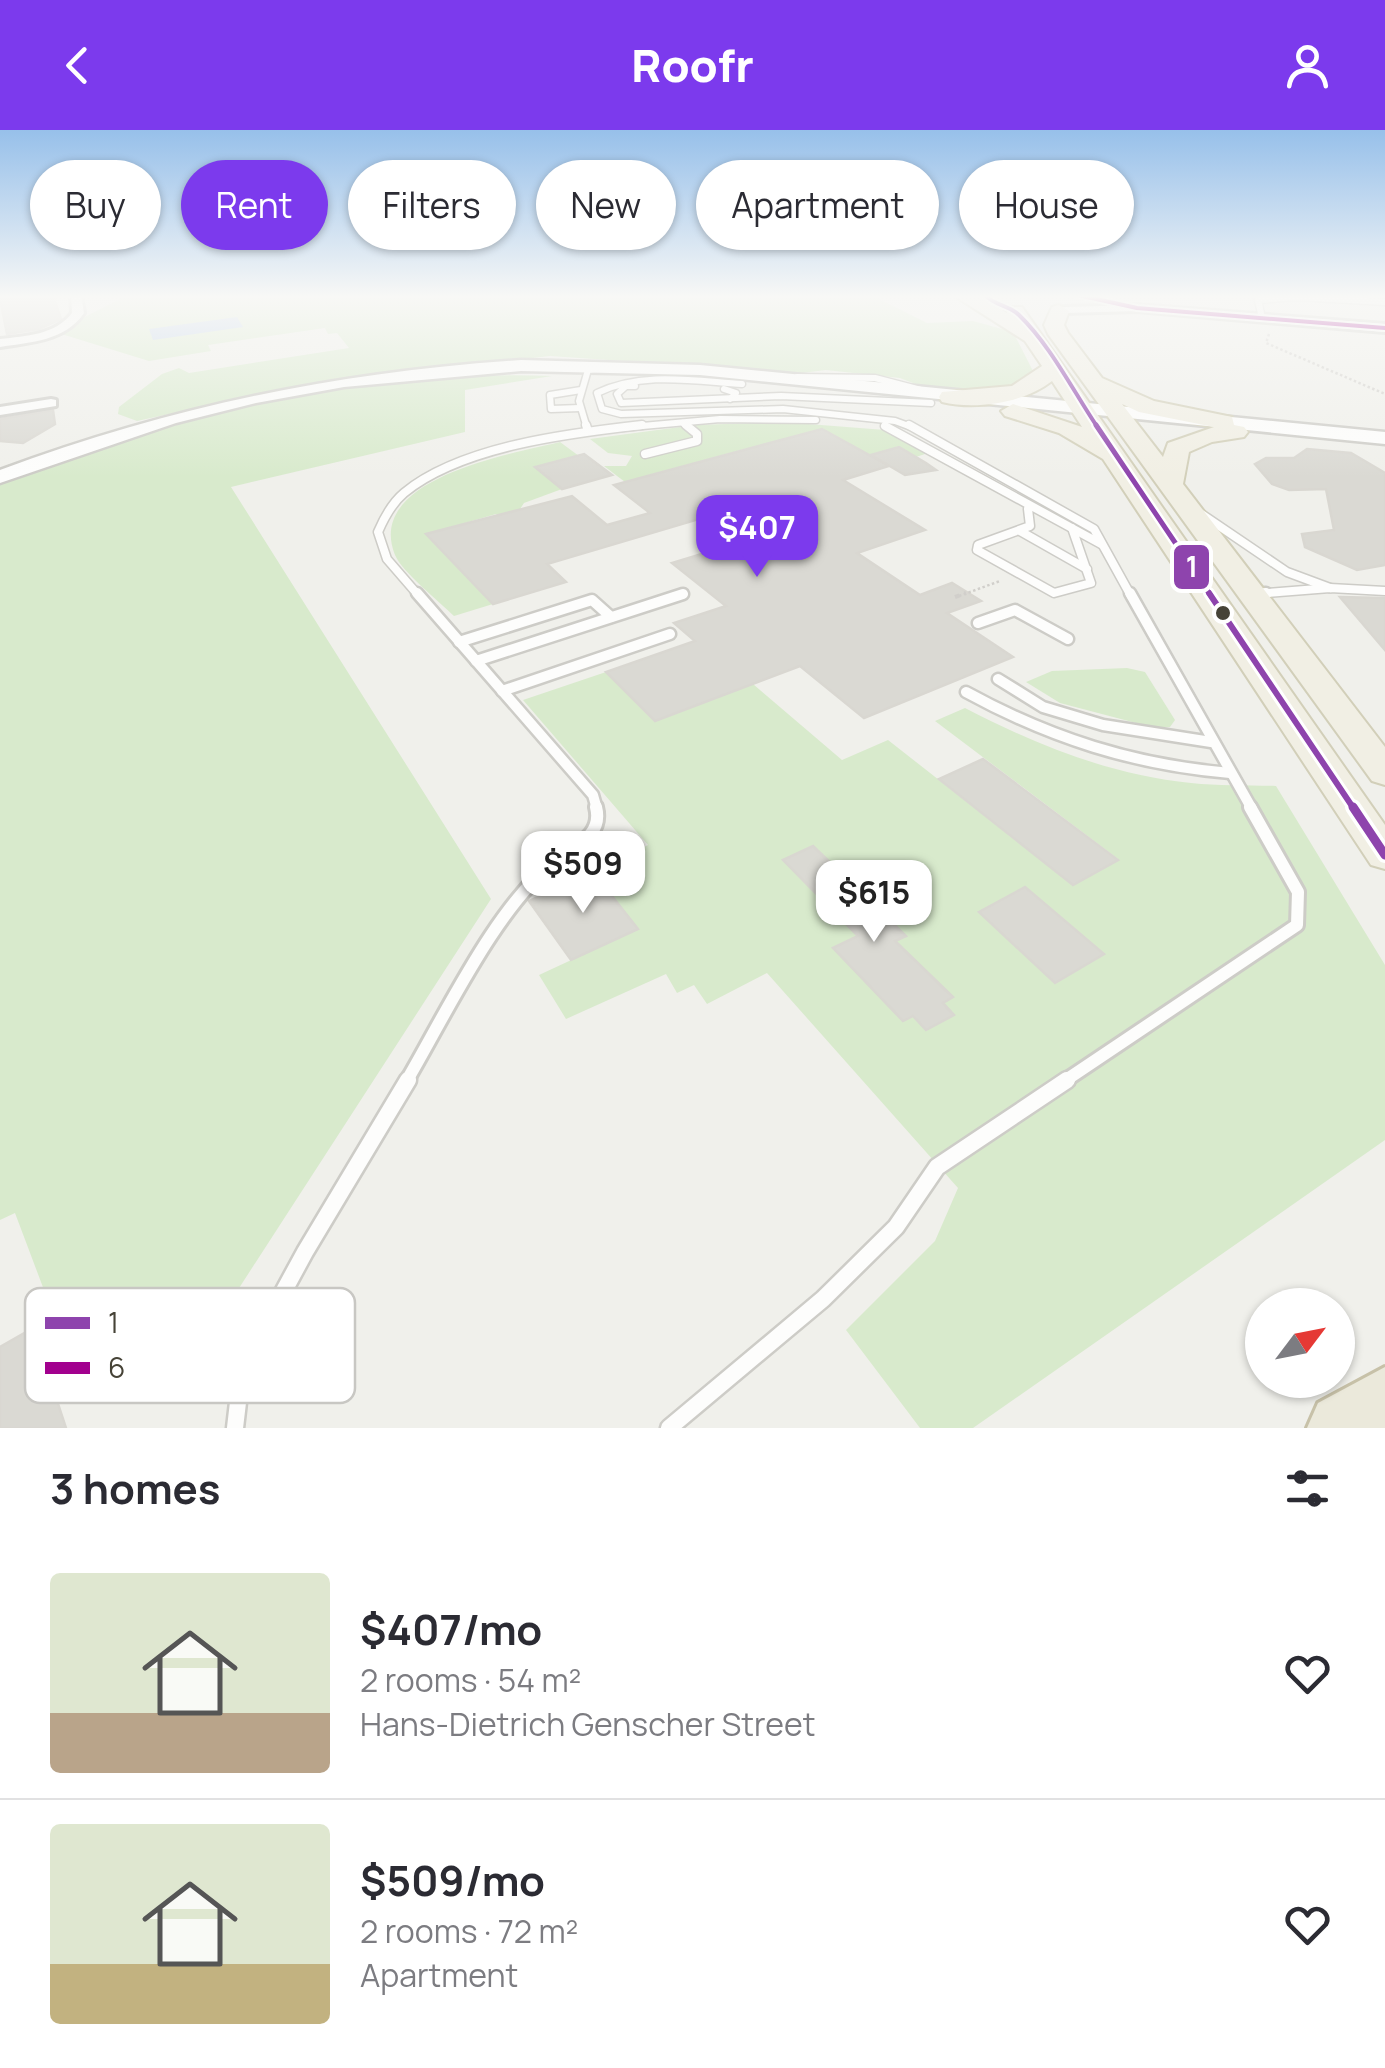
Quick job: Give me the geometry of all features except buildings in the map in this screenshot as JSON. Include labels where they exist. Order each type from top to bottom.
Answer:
[{"type":"highway","points":[[1344,1428],[1385,1402]]},
{"type":"main road","points":[[937,398],[1026,390],[1039,384],[1045,356]]},
{"type":"main road","points":[[1049,356],[1178,493],[1385,774]]},
{"type":"main road","points":[[1070,356],[1100,408],[1118,463],[1385,855]]},
{"type":"main road","points":[[1100,408],[1148,406],[1232,427]]},
{"type":"main road","points":[[1013,411],[1067,428],[1118,463]]},
{"type":"main road","points":[[1178,493],[1177,448],[1232,427]]},
{"type":"street","points":[[2,475],[166,420],[336,382],[472,366],[623,363],[937,398],[1013,411],[1100,408]]},
{"type":"street","points":[[336,382],[491,370],[596,370],[736,391],[1100,408],[1232,427],[1385,441]]},
{"type":"street","points":[[0,411],[51,403]]},
{"type":"lane","points":[[560,362],[596,370],[623,363]]},
{"type":"lane","points":[[588,431],[580,408],[580,390],[596,370]]},
{"type":"lane","points":[[596,370],[602,410],[618,428]]},
{"type":"lane","points":[[597,394],[607,386],[639,380],[736,391]]},
{"type":"lane","points":[[597,394],[617,394],[626,386],[647,385],[736,391]]},
{"type":"lane","points":[[580,390],[550,395],[552,409],[580,408]]},
{"type":"lane","points":[[617,394],[621,403],[636,405],[736,391]]},
{"type":"lane","points":[[602,410],[630,414],[783,410],[894,421],[912,426],[1094,530],[1298,892],[1297,926],[937,1167],[896,1227],[823,1299],[669,1428]]},
{"type":"lane","points":[[285,1288],[503,919],[538,873],[593,834],[599,819],[593,795],[387,559],[378,532],[388,510],[406,492],[444,469],[588,431],[784,418],[890,427],[1102,545]]},
{"type":"lane","points":[[645,454],[698,441],[698,434],[682,423]]},
{"type":"lane","points":[[1178,493],[1286,572],[1330,588]]},
{"type":"lane","points":[[1028,509],[1032,522],[1020,531],[978,545],[977,550],[1060,594],[1091,583],[1072,528]]},
{"type":"lane","points":[[1020,531],[1088,569]]},
{"type":"lane","points":[[1254,594],[1330,588],[1385,591]]},
{"type":"lane","points":[[476,661],[683,594]]},
{"type":"lane","points":[[460,642],[592,600],[611,617]]},
{"type":"lane","points":[[978,623],[1015,610],[1068,639]]},
{"type":"lane","points":[[502,691],[670,634]]},
{"type":"lane","points":[[998,679],[1043,707],[1103,725],[1211,742]]},
{"type":"lane","points":[[966,692],[1012,720],[1109,757],[1171,770],[1230,773]]},
{"type":"lane","points":[[236,1428],[238,1403]]},
{"type":"path","points":[[1295,356],[1385,394]]},
{"type":"path","points":[[955,597],[1018,574]]},
{"type":"green space","points":[[131,356],[183,356],[149,361]]},
{"type":"green space","points":[[301,356],[1025,356],[1033,371],[1031,381],[1021,386],[957,391],[923,387],[900,378],[826,370],[802,373],[550,356],[318,382],[137,421],[118,414],[119,407],[162,374],[179,368],[189,373]]},
{"type":"green space","points":[[552,376],[465,390],[465,432],[231,487],[491,899],[239,1288],[43,1288],[15,1213],[0,1220],[0,484],[133,437],[271,401],[411,380]]},
{"type":"green space","points":[[783,422],[885,430],[928,453],[916,457],[899,447],[870,455],[822,429],[776,441],[792,477],[748,448],[697,462],[711,502],[667,470],[625,482],[604,466],[626,466],[632,456],[608,453],[590,439],[695,425]]},
{"type":"green space","points":[[560,442],[579,456],[536,468],[562,489],[524,503],[520,509],[553,539],[530,545],[496,514],[427,534],[493,604],[454,616],[413,578],[395,555],[391,529],[401,507],[421,489],[448,474]]},
{"type":"green space","points":[[1127,668],[1145,672],[1175,720],[1170,727],[1155,728],[1060,703],[1026,682],[1052,671]]},
{"type":"green space","points":[[606,672],[655,720],[753,684],[842,760],[888,740],[1073,885],[1118,859],[935,721],[965,708],[1047,746],[1103,766],[1202,784],[1276,786],[1385,965],[1385,1140],[973,1428],[920,1428],[846,1330],[935,1241],[958,1188],[767,973],[707,1004],[694,985],[677,993],[666,974],[566,1019],[539,975],[638,929],[593,872],[648,845],[523,700]]},
{"type":"transit line","name":"1","points":[[1049,356],[1385,855]]}]
